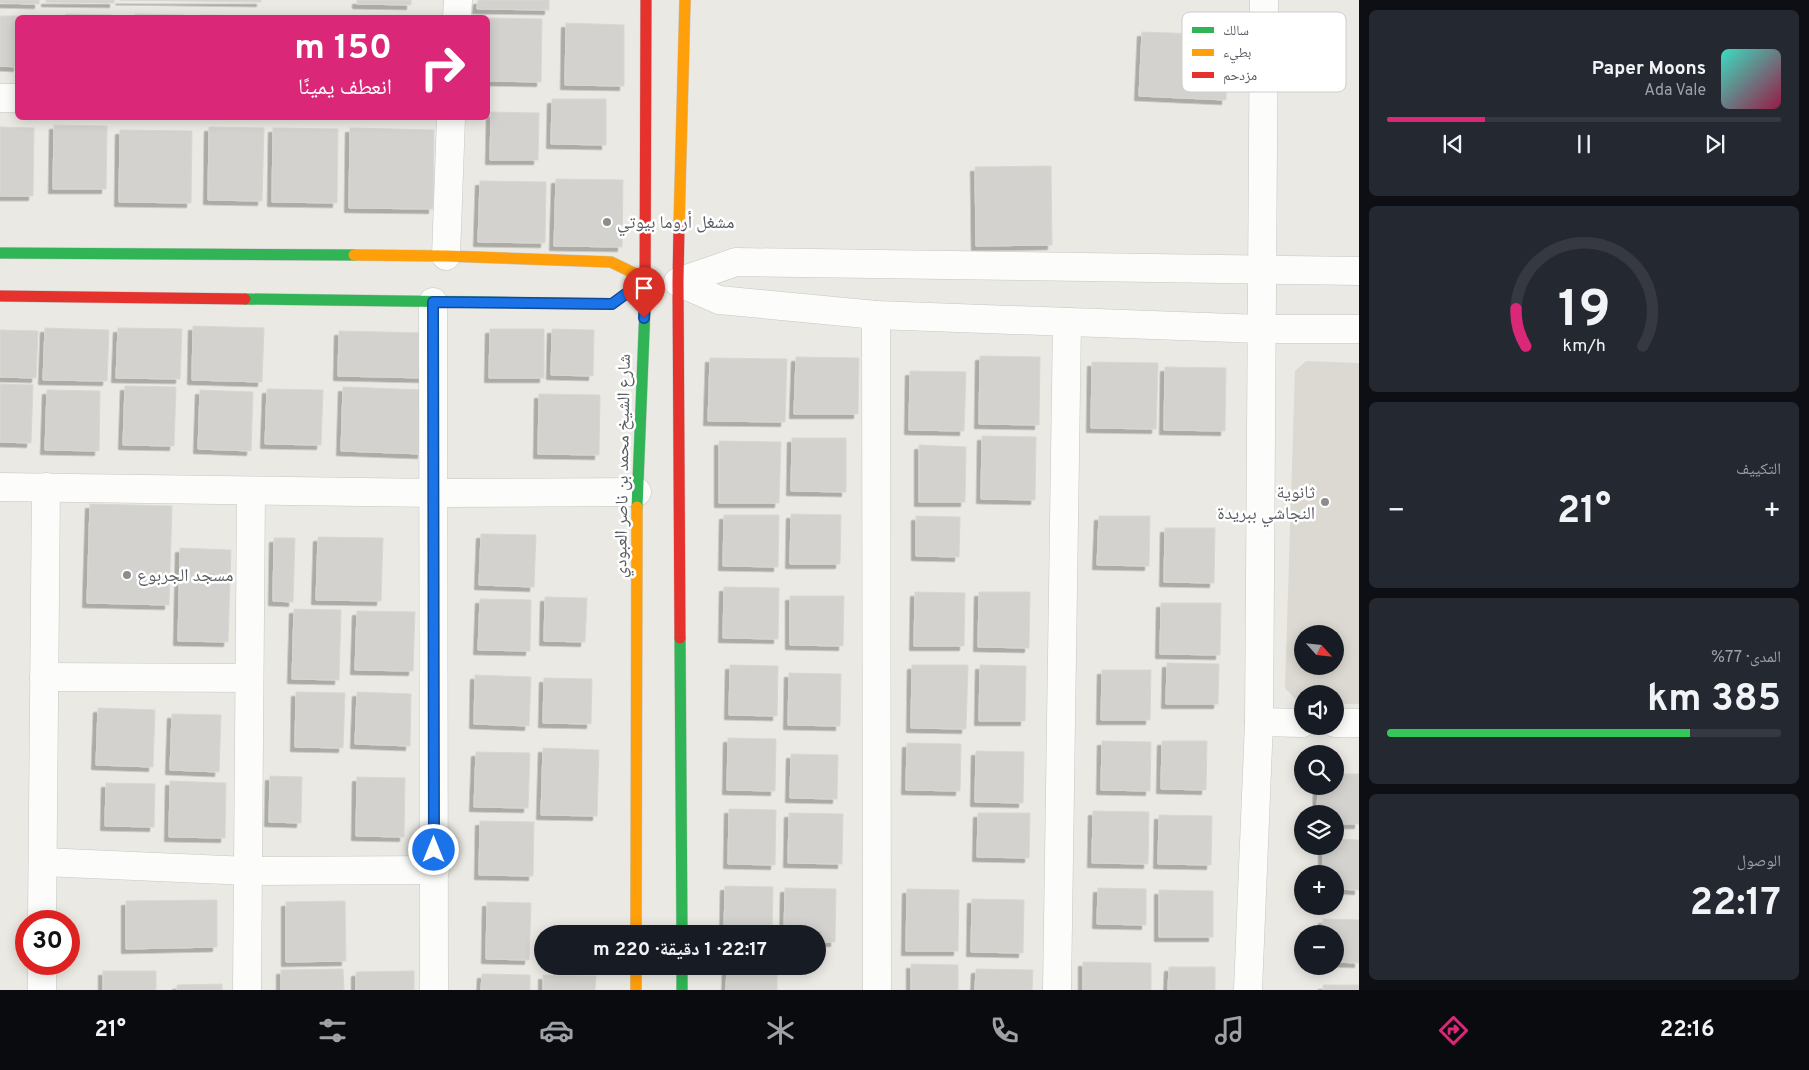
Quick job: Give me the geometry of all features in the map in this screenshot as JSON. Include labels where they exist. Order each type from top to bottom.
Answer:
[{"type":"street","points":[[457,15],[458,0]]},
{"type":"street","name":"شارع الشيخ محمد بن ناصر العبودي","points":[[636,925],[637,492],[646,279],[646,0]]},
{"type":"street","points":[[682,925],[678,282],[685,0]]},
{"type":"street","points":[[1248,990],[1259,722],[1263,92]]},
{"type":"street","points":[[0,98],[15,98]]},
{"type":"street","points":[[446,256],[451,120]]},
{"type":"street","points":[[0,253],[446,256],[611,262],[646,279],[612,304],[0,296]]},
{"type":"street","points":[[678,282],[736,262],[1261,268],[1359,271]]},
{"type":"street","points":[[678,282],[719,300],[876,315],[1261,329],[1359,329]]},
{"type":"street","points":[[433,302],[434,990]]},
{"type":"street","points":[[876,315],[877,990]]},
{"type":"street","points":[[1057,990],[1067,322]]},
{"type":"street","points":[[0,487],[434,493],[637,492]]},
{"type":"street","points":[[42,910],[46,487]]},
{"type":"street","points":[[247,990],[251,491]]},
{"type":"street","points":[[44,677],[249,678]]},
{"type":"street","points":[[1259,722],[1294,722]]},
{"type":"street","points":[[1344,723],[1359,723]]},
{"type":"street","points":[[43,862],[248,871],[434,870]]},
{"type":"street","points":[[42,975],[42,990]]},
{"type":"street","points":[[636,975],[636,990]]},
{"type":"street","points":[[682,975],[682,990]]},
{"type":"shaded area","name":"ثانوية النجاشي ببريدة","points":[[1306,361],[1359,363],[1359,704],[1344,704],[1344,685],[1294,685],[1294,698],[1285,688],[1295,371]]},
{"type":"building","points":[[0,0],[39,0],[39,4],[0,3]]},
{"type":"building","points":[[46,0],[114,0],[114,3],[46,2]]},
{"type":"building","points":[[120,0],[261,0],[261,2]]},
{"type":"building","points":[[357,0],[411,0],[411,5],[357,4]]},
{"type":"building","points":[[478,0],[549,0],[549,10],[477,9]]},
{"type":"building","points":[[66,14],[112,15],[66,15]]},
{"type":"building","points":[[135,14],[185,15],[135,15]]},
{"type":"building","points":[[0,16],[15,16],[15,67],[0,66]]},
{"type":"building","points":[[490,18],[542,19],[541,82],[490,81]]},
{"type":"building","points":[[566,23],[624,25],[624,86],[565,85]]},
{"type":"building","points":[[1142,32],[1182,33],[1182,92],[1226,92],[1226,100],[1139,96]]},
{"type":"building","points":[[552,99],[606,99],[606,145],[551,144]]},
{"type":"building","points":[[491,112],[539,113],[538,160],[490,160]]},
{"type":"building","points":[[54,125],[107,126],[106,189],[53,189]]},
{"type":"building","points":[[0,127],[34,128],[33,196],[0,196]]},
{"type":"building","points":[[209,127],[264,128],[262,201],[208,200]]},
{"type":"building","points":[[273,128],[338,129],[337,203],[272,202]]},
{"type":"building","points":[[350,128],[434,130],[433,209],[349,208]]},
{"type":"building","points":[[120,130],[192,131],[191,203],[119,202]]},
{"type":"building","points":[[1051,166],[1052,245],[976,246],[975,167]]},
{"type":"building","points":[[556,179],[623,180],[622,247],[554,246]]},
{"type":"building","points":[[480,181],[546,182],[545,243],[478,242]]},
{"type":"building","points":[[193,326],[264,328],[262,382],[192,380]]},
{"type":"building","points":[[45,328],[109,330],[107,381],[43,380]]},
{"type":"building","points":[[118,328],[182,329],[180,379],[116,378]]},
{"type":"building","points":[[490,329],[544,329],[544,378],[489,378]]},
{"type":"building","points":[[552,329],[594,330],[593,376],[551,375]]},
{"type":"building","points":[[0,330],[38,331],[36,378],[0,377]]},
{"type":"building","points":[[339,331],[426,333],[425,378],[338,376]]},
{"type":"building","points":[[980,356],[1040,357],[1039,425],[979,424]]},
{"type":"building","points":[[796,357],[859,358],[858,414],[794,414]]},
{"type":"building","points":[[710,358],[787,359],[785,422],[708,421]]},
{"type":"building","points":[[1092,362],[1158,363],[1156,429],[1091,428]]},
{"type":"building","points":[[1165,367],[1226,368],[1225,431],[1164,430]]},
{"type":"building","points":[[910,371],[966,372],[964,431],[909,430]]},
{"type":"building","points":[[0,384],[33,385],[31,443],[0,442]]},
{"type":"building","points":[[125,386],[176,387],[174,446],[123,445]]},
{"type":"building","points":[[343,387],[424,390],[422,454],[341,451]]},
{"type":"building","points":[[267,389],[323,390],[321,445],[265,444]]},
{"type":"building","points":[[47,390],[100,391],[99,451],[45,450]]},
{"type":"building","points":[[200,390],[253,392],[251,451],[198,449]]},
{"type":"building","points":[[539,394],[600,395],[599,455],[538,454]]},
{"type":"building","points":[[982,436],[1036,437],[1035,500],[981,499]]},
{"type":"building","points":[[792,438],[846,438],[846,492],[791,491]]},
{"type":"building","points":[[719,441],[781,442],[779,503],[719,503]]},
{"type":"building","points":[[919,445],[966,447],[965,502],[919,502]]},
{"type":"building","points":[[90,504],[172,506],[169,605],[87,603]]},
{"type":"building","points":[[791,514],[841,515],[840,564],[790,564]]},
{"type":"building","points":[[724,515],[779,515],[778,567],[723,566]]},
{"type":"building","points":[[916,516],[960,517],[959,557],[916,556]]},
{"type":"building","points":[[1099,516],[1150,516],[1149,566],[1097,565]]},
{"type":"building","points":[[1165,528],[1215,528],[1214,583],[1164,582]]},
{"type":"building","points":[[481,534],[536,535],[534,587],[479,585]]},
{"type":"building","points":[[318,537],[383,538],[381,601],[316,600]]},
{"type":"building","points":[[274,538],[295,538],[293,602],[273,601]]},
{"type":"building","points":[[180,548],[231,550],[228,642],[178,641]]},
{"type":"building","points":[[724,587],[779,588],[778,639],[723,638]]},
{"type":"building","points":[[915,592],[965,593],[964,646],[914,646]]},
{"type":"building","points":[[979,592],[1030,592],[1029,648],[978,647]]},
{"type":"building","points":[[790,596],[844,596],[843,646],[790,645]]},
{"type":"building","points":[[545,597],[587,598],[585,642],[544,641]]},
{"type":"building","points":[[480,599],[531,600],[530,651],[478,650]]},
{"type":"building","points":[[1161,603],[1221,603],[1220,655],[1160,654]]},
{"type":"building","points":[[294,609],[341,610],[339,680],[292,679]]},
{"type":"building","points":[[357,611],[415,612],[413,671],[355,670]]},
{"type":"building","points":[[1167,663],[1219,664],[1218,704],[1166,704]]},
{"type":"building","points":[[730,665],[778,666],[777,716],[729,715]]},
{"type":"building","points":[[912,665],[968,665],[966,729],[911,728]]},
{"type":"building","points":[[980,665],[1026,666],[1025,721],[979,721]]},
{"type":"building","points":[[1102,670],[1151,670],[1150,720],[1101,720]]},
{"type":"building","points":[[789,673],[841,674],[840,726],[788,725]]},
{"type":"building","points":[[475,675],[531,677],[529,726],[474,724]]},
{"type":"building","points":[[544,678],[592,679],[591,724],[543,723]]},
{"type":"building","points":[[296,692],[345,693],[343,748],[295,747]]},
{"type":"building","points":[[357,692],[411,694],[410,746],[355,744]]},
{"type":"building","points":[[98,708],[155,710],[153,767],[96,765]]},
{"type":"building","points":[[172,714],[221,715],[219,772],[170,770]]},
{"type":"building","points":[[728,738],[776,739],[775,791],[727,790]]},
{"type":"building","points":[[1102,741],[1151,742],[1150,791],[1101,790]]},
{"type":"building","points":[[1162,741],[1207,741],[1206,790],[1161,789]]},
{"type":"building","points":[[907,743],[961,744],[960,791],[906,790]]},
{"type":"building","points":[[543,748],[599,750],[597,816],[541,815]]},
{"type":"building","points":[[976,751],[1024,752],[1023,803],[975,802]]},
{"type":"building","points":[[476,752],[530,753],[528,808],[474,807]]},
{"type":"building","points":[[791,754],[838,755],[837,799],[790,798]]},
{"type":"building","points":[[1344,774],[1359,774],[1359,824],[1344,824],[1344,805],[1317,805],[1318,795],[1344,795]]},
{"type":"building","points":[[270,776],[302,777],[301,823],[269,822]]},
{"type":"building","points":[[357,777],[405,778],[404,837],[356,836]]},
{"type":"building","points":[[170,781],[226,783],[225,838],[169,837]]},
{"type":"building","points":[[106,783],[155,784],[154,827],[105,826]]},
{"type":"building","points":[[729,809],[776,810],[775,865],[728,864]]},
{"type":"building","points":[[1093,811],[1149,812],[1148,864],[1092,863]]},
{"type":"building","points":[[789,813],[843,814],[842,864],[788,863]]},
{"type":"building","points":[[978,813],[1030,813],[1029,858],[977,857]]},
{"type":"building","points":[[1159,815],[1212,816],[1211,865],[1158,864]]},
{"type":"building","points":[[480,821],[534,822],[533,876],[479,875]]},
{"type":"building","points":[[1344,839],[1359,840],[1359,890],[1344,889],[1344,865],[1323,865],[1323,855],[1344,855]]},
{"type":"building","points":[[725,886],[773,887],[772,925],[724,925]]},
{"type":"building","points":[[785,888],[836,889],[835,942],[826,942],[826,925],[784,925]]},
{"type":"building","points":[[1098,888],[1146,889],[1146,925],[1097,924]]},
{"type":"building","points":[[907,889],[959,890],[958,951],[906,951]]},
{"type":"building","points":[[1159,890],[1213,891],[1213,937],[1159,937]]},
{"type":"building","points":[[972,899],[1024,900],[1023,953],[971,952]]},
{"type":"building","points":[[217,900],[217,947],[126,949],[126,901]]},
{"type":"building","points":[[345,901],[346,961],[286,962],[286,902]]},
{"type":"building","points":[[487,902],[531,903],[529,960],[486,959]]},
{"type":"building","points":[[1323,919],[1359,920],[1359,963],[1344,962],[1344,925],[1323,925]]},
{"type":"building","points":[[1083,962],[1151,963],[1151,990],[1083,990]]},
{"type":"building","points":[[911,964],[958,965],[958,990],[911,990]]},
{"type":"building","points":[[1169,967],[1215,967],[1215,990],[1168,990]]},
{"type":"building","points":[[343,969],[344,990],[281,990],[281,970]]},
{"type":"building","points":[[976,969],[1033,970],[1032,990],[975,990]]},
{"type":"building","points":[[103,971],[156,971],[156,990],[103,990]]},
{"type":"building","points":[[414,971],[414,990],[356,990],[356,972]]},
{"type":"building","points":[[482,974],[530,975],[530,990],[481,990]]},
{"type":"building","points":[[543,975],[596,976],[595,990],[543,990]]},
{"type":"building","points":[[727,975],[777,975],[777,990],[726,990]]},
{"type":"building","points":[[222,984],[222,990],[177,990],[177,985]]},
{"type":"building","points":[[1323,985],[1359,985],[1359,990],[1323,990]]},
{"type":"traffic: fast","points":[[0,253],[354,255]]},
{"type":"traffic: fast","points":[[245,299],[612,304],[623,296]]},
{"type":"traffic: fast","points":[[637,507],[645,307]]},
{"type":"traffic: fast","points":[[680,638],[682,925]]},
{"type":"traffic: fast","points":[[682,975],[682,990]]},
{"type":"traffic: slow","points":[[679,227],[685,0]]},
{"type":"traffic: slow","points":[[354,255],[446,256],[611,262],[646,279],[623,296]]},
{"type":"traffic: slow","points":[[636,925],[637,507]]},
{"type":"traffic: slow","points":[[636,975],[636,990]]},
{"type":"traffic: jam","points":[[645,307],[646,0]]},
{"type":"traffic: jam","points":[[679,227],[680,638]]},
{"type":"traffic: jam","points":[[0,296],[245,299]]},
{"type":"place","name":"مشغل أروما بيوتي","points":[[607,222]]},
{"type":"place","name":"ثانوية النجاشي ببريدة","points":[[1325,502]]},
{"type":"place","name":"مسجد الجربوع","points":[[127,575]]},
{"type":"route","points":[[434,850],[433,302],[612,304],[646,279],[644,318]]}]
